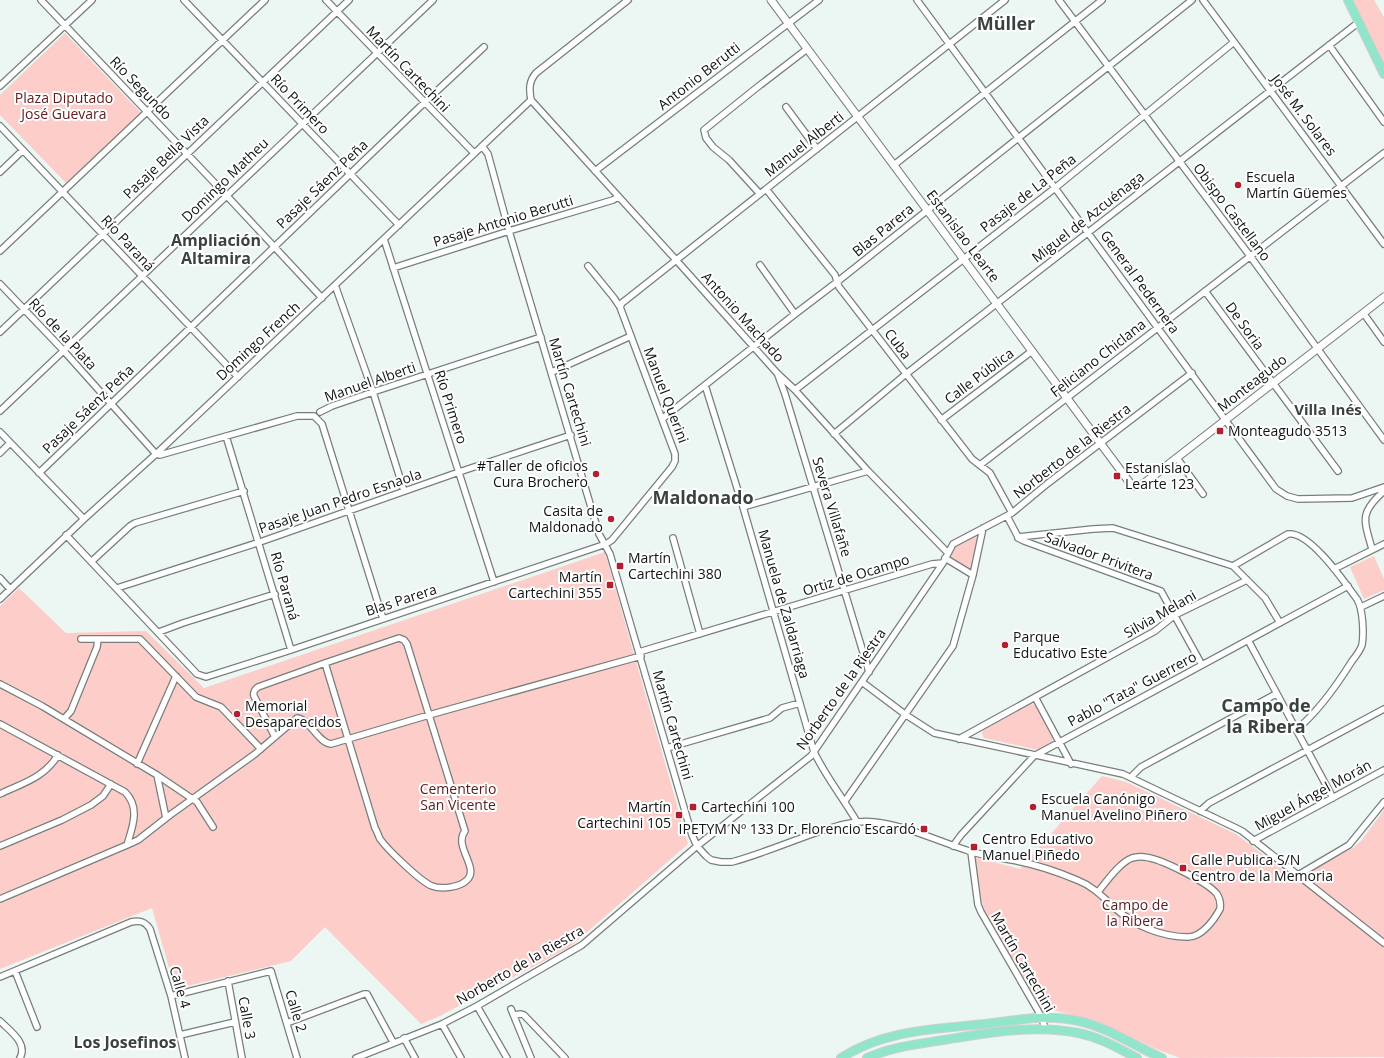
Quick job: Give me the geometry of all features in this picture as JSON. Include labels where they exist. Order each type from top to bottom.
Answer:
[{"type":"main road","points":[[1348,0],[1384,74]]},
{"type":"main road","points":[[841,1058],[858,1048],[904,1034],[1042,1018],[1062,1018],[1089,1024],[1162,1058]]},
{"type":"main road","points":[[867,1058],[890,1050],[909,1046],[995,1032],[1045,1029],[1063,1030],[1090,1036],[1137,1058]]},
{"type":"street","name":"Río Segundo","points":[[40,0],[322,298]]},
{"type":"street","points":[[0,86],[92,0]]},
{"type":"street","name":"Río Primero","points":[[184,0],[399,225]]},
{"type":"street","points":[[0,251],[265,0]]},
{"type":"street","name":"Martín Cartechini","points":[[326,0],[474,153]]},
{"type":"street","name":"Pasaje Bella Vista","points":[[0,332],[349,0]]},
{"type":"street","name":"Domingo Matheu","points":[[0,410],[433,0]]},
{"type":"street","name":"Antonio Machado","points":[[628,0],[536,73],[531,81],[529,91],[531,100],[777,373],[795,390],[868,470],[945,558],[973,575]]},
{"type":"street","name":"Estanislao Learte","points":[[770,0],[1066,398],[1130,483],[1134,486]]},
{"type":"street","name":"Antonio Berutti","points":[[595,172],[819,0]]},
{"type":"street","name":"General Pedernera","points":[[917,0],[1276,489],[1287,496],[1298,499],[1352,498],[1384,487]]},
{"type":"street","name":"Manuel Alberti","points":[[620,307],[622,303],[1005,0]]},
{"type":"street","name":"Obispo Castellano","points":[[1059,0],[1180,161],[1384,440]]},
{"type":"street","points":[[894,165],[1102,0]]},
{"type":"street","name":"Blas Parera","points":[[662,418],[837,282],[1192,0]]},
{"type":"street","name":"José M. Solares","points":[[1203,0],[1384,244]]},
{"type":"street","name":"Miguel de Azcuénaga","points":[[834,434],[906,374],[1358,22]]},
{"type":"street","name":"Pasaje de La Peña","points":[[795,390],[1055,188],[1234,42]]},
{"type":"street","points":[[1329,45],[1384,122]]},
{"type":"street","name":"Pasaje Sáenz Peña","points":[[39,472],[484,47]]},
{"type":"street","points":[[760,194],[729,160],[706,138],[704,130],[807,49]]},
{"type":"street","name":"Domingo French","points":[[0,599],[66,535],[156,454],[531,100]]},
{"type":"street","points":[[786,106],[817,149]]},
{"type":"street","name":"Río Paraná","points":[[0,126],[238,377]]},
{"type":"street","name":"Martín Cartechini","points":[[482,146],[488,154],[509,231],[571,435],[599,534],[606,544],[610,554],[689,828],[697,846],[712,860],[732,862],[838,826],[857,822],[875,822],[888,824],[971,852],[978,905],[1042,1018],[1045,1029]]},
{"type":"street","points":[[0,172],[23,150]]},
{"type":"street","name":"Feliciano Chiclana","points":[[980,465],[1384,153]]},
{"type":"street","name":"Cuba","points":[[766,189],[835,275],[837,282],[941,420],[972,459],[990,473],[1018,537]]},
{"type":"street","name":"Pasaje Antonio Berutti","points":[[394,268],[509,231],[613,200],[618,197]]},
{"type":"street","name":"Río Primero","points":[[384,239],[494,582]]},
{"type":"street","points":[[760,265],[795,314]]},
{"type":"street","name":"Manuel Querini","points":[[588,266],[620,307],[674,448],[675,461],[672,467],[612,540],[606,544]]},
{"type":"street","name":"Río de la Plata","points":[[0,284],[156,454]]},
{"type":"street","points":[[335,285],[373,392],[404,491]]},
{"type":"street","name":"De Soria","points":[[1205,291],[1338,471]]},
{"type":"street","name":"Monteagudo","points":[[1134,486],[1143,484],[1384,297]]},
{"type":"street","points":[[1364,314],[1384,342]]},
{"type":"street","points":[[552,372],[631,336]]},
{"type":"street","name":"Manuel Alberti","points":[[320,412],[332,406],[373,392],[541,337]]},
{"type":"street","name":"Calle Pública","points":[[941,420],[1032,351]]},
{"type":"street","name":"Severa Villafañe","points":[[777,373],[785,394],[869,672]]},
{"type":"street","name":"Norberto de la Riestra","points":[[356,1058],[369,1056],[393,1042],[442,1024],[477,1006],[582,946],[697,846],[814,752],[869,672],[953,544],[1009,514],[1192,373]]},
{"type":"street","name":"Manuela de Zaldarriaga","points":[[705,386],[743,507],[814,752],[857,822]]},
{"type":"street","name":"Manuel Alberti","points":[[156,454],[160,455],[297,416],[314,416],[322,424],[349,511]]},
{"type":"street","points":[[0,432],[84,519]]},
{"type":"street","name":"Pasaje Juan Pedro Esnaola","points":[[117,588],[260,542],[459,472],[571,435]]},
{"type":"street","name":"Río Paraná","points":[[226,436],[260,542],[291,650]]},
{"type":"street","points":[[0,453],[10,443]]},
{"type":"street","points":[[1176,458],[1203,494]]},
{"type":"street","points":[[743,507],[868,470]]},
{"type":"street","points":[[92,562],[135,523],[244,491]]},
{"type":"street","points":[[1372,549],[1365,522],[1365,515],[1372,502],[1384,492]]},
{"type":"street","points":[[349,511],[383,619]]},
{"type":"street","points":[[845,801],[953,646],[973,575],[983,528]]},
{"type":"street","points":[[1018,537],[1113,528],[1233,566],[1268,603],[1280,623]]},
{"type":"street","points":[[1233,566],[1288,534],[1293,534],[1313,546],[1348,586],[1361,607],[1362,640],[1360,649],[1338,682],[1307,720],[1296,730]]},
{"type":"street","points":[[66,535],[159,632],[275,594]]},
{"type":"street","name":"Salvador Privitera","points":[[1018,537],[1024,541],[1161,591],[1202,665]]},
{"type":"street","points":[[673,538],[700,634]]},
{"type":"street","name":"Blas Parera","points":[[159,632],[197,674],[203,677],[210,677],[606,544]]},
{"type":"street","points":[[1334,569],[1384,544]]},
{"type":"street","name":"Ortiz de Ocampo","points":[[275,737],[294,720],[300,718],[328,744],[331,744],[640,654],[700,634],[932,564],[945,558]]},
{"type":"street","points":[[0,578],[10,589]]},
{"type":"street","name":"Silvia Melani","points":[[959,739],[1155,631],[1175,615],[1246,580]]},
{"type":"street","name":"Pablo \"Tata\" Guerrero","points":[[953,846],[961,835],[1034,756],[1348,586]]},
{"type":"street","points":[[1361,607],[1384,596]]},
{"type":"street","points":[[0,899],[138,840],[261,749],[275,737],[254,696],[253,692],[258,687],[325,663],[399,638],[407,644],[465,831],[461,838],[471,870],[470,877],[466,881],[450,887],[436,887],[426,883],[380,838],[375,828],[325,663]]},
{"type":"street","points":[[81,639],[140,639],[199,699],[221,707],[261,749]]},
{"type":"street","points":[[64,720],[71,711],[97,647],[98,639]]},
{"type":"street","points":[[1248,640],[1333,798]]},
{"type":"street","points":[[138,764],[176,676]]},
{"type":"street","points":[[862,682],[906,715],[934,733],[1131,777],[1236,828],[1384,943]]},
{"type":"street","points":[[0,684],[157,775],[199,805],[213,827]]},
{"type":"street","points":[[1131,777],[1141,767],[1276,694]]},
{"type":"street","points":[[1035,697],[1071,764]]},
{"type":"street","points":[[667,748],[770,718],[782,708],[800,703]]},
{"type":"street","points":[[1200,811],[1209,803],[1384,709]]},
{"type":"street","points":[[0,725],[128,794],[135,812],[127,845]]},
{"type":"street","points":[[0,794],[37,777],[50,767],[58,755]]},
{"type":"street","name":"Miguel Ángel Morán","points":[[1253,841],[1384,770]]},
{"type":"street","points":[[157,775],[166,818]]},
{"type":"street","points":[[0,846],[62,820],[91,805],[103,796],[111,784]]},
{"type":"street","points":[[1298,875],[1349,846],[1384,802]]},
{"type":"street","points":[[971,852],[1041,867],[1078,880],[1098,892],[1121,914],[1137,924],[1160,933],[1181,937],[1196,936],[1207,927],[1220,909],[1219,898],[1216,893],[1205,884],[1167,864],[1144,856],[1134,858],[1124,863],[1098,892]]},
{"type":"street","name":"Calle 4","points":[[15,971],[131,922],[140,921],[148,924],[171,996],[184,1058]]},
{"type":"street","points":[[0,977],[15,971],[37,1027]]},
{"type":"street","name":"Calle 2","points":[[228,981],[271,971],[297,1058]]},
{"type":"street","points":[[171,996],[228,981]]},
{"type":"street","name":"Calle 3","points":[[228,981],[242,1058]]},
{"type":"street","points":[[287,1024],[367,994],[393,1042]]},
{"type":"street","points":[[477,1006],[507,1058]]},
{"type":"street","points":[[512,1009],[531,1058]]},
{"type":"street","points":[[514,1015],[524,1015],[564,1058]]},
{"type":"street","points":[[0,1021],[18,1040],[22,1048],[20,1058]]},
{"type":"street","points":[[180,1035],[235,1022]]},
{"type":"street","points":[[442,1024],[461,1058]]},
{"type":"street","points":[[404,1038],[415,1058]]},
{"type":"green space","points":[[1348,0],[1374,0],[1384,17],[1384,74]]},
{"type":"green space","name":"Plaza Diputado José Guevara","points":[[65,33],[141,113],[67,184],[0,115],[0,95]]},
{"type":"green space","points":[[981,531],[972,573],[950,557],[956,545]]},
{"type":"green space","name":"Cementerio San Vicente","points":[[605,552],[688,844],[570,947],[440,1016],[421,1024],[325,927],[291,961],[175,989],[152,908],[0,969],[0,606],[19,588],[66,633],[146,631],[204,688]]},
{"type":"green space","points":[[1374,556],[1384,579],[1384,590],[1364,599],[1350,567]]},
{"type":"green space","points":[[1031,704],[1035,705],[1053,737],[1052,742],[1038,750],[984,738],[982,734],[983,730]]},
{"type":"green space","name":"Campo de la Ribera","points":[[1102,776],[1126,782],[1236,834],[1295,879],[1353,848],[1361,841],[1384,810],[1384,1057],[1180,1058],[1156,1049],[1099,1022],[1041,1007],[983,907],[974,857],[1020,869]]},
{"type":"place","name":"Escuela Martín Güemes","points":[[1238,185]]},
{"type":"place","name":"Monteagudo 3513","points":[[1220,431]]},
{"type":"place","name":"#Taller de oficios Cura Brochero","points":[[596,474]]},
{"type":"place","name":"Estanislao Learte 123","points":[[1117,476]]},
{"type":"place","name":"Casita de Maldonado","points":[[611,519]]},
{"type":"place","name":"Martín Cartechini 380","points":[[620,566]]},
{"type":"place","name":"Martín Cartechini 355","points":[[610,585]]},
{"type":"place","name":"Parque Educativo Este","points":[[1005,645]]},
{"type":"place","name":"Memorial Desaparecidos","points":[[237,714]]},
{"type":"place","name":"Cartechini 100","points":[[693,807]]},
{"type":"place","name":"Escuela Canónigo Manuel Avelino Piñero","points":[[1033,807]]},
{"type":"place","name":"Martín Cartechini 105","points":[[679,815]]},
{"type":"place","name":"IPETYM Nº 133 Dr. Florencio Escardó","points":[[924,829]]},
{"type":"place","name":"Centro Educativo Manuel Piñedo","points":[[974,847]]},
{"type":"place","name":"Calle Publica S/N Centro de la Memoria","points":[[1183,868]]},
{"type":"district","name":"Müller","points":[[1006,24]]},
{"type":"district","name":"Ampliación Altamira","points":[[216,249]]},
{"type":"district","name":"Villa Inés","points":[[1328,410]]},
{"type":"district","name":"Maldonado","points":[[703,498]]},
{"type":"district","name":"Campo de la Ribera","points":[[1266,716]]},
{"type":"district","name":"Los Josefinos","points":[[125,1042]]}]
